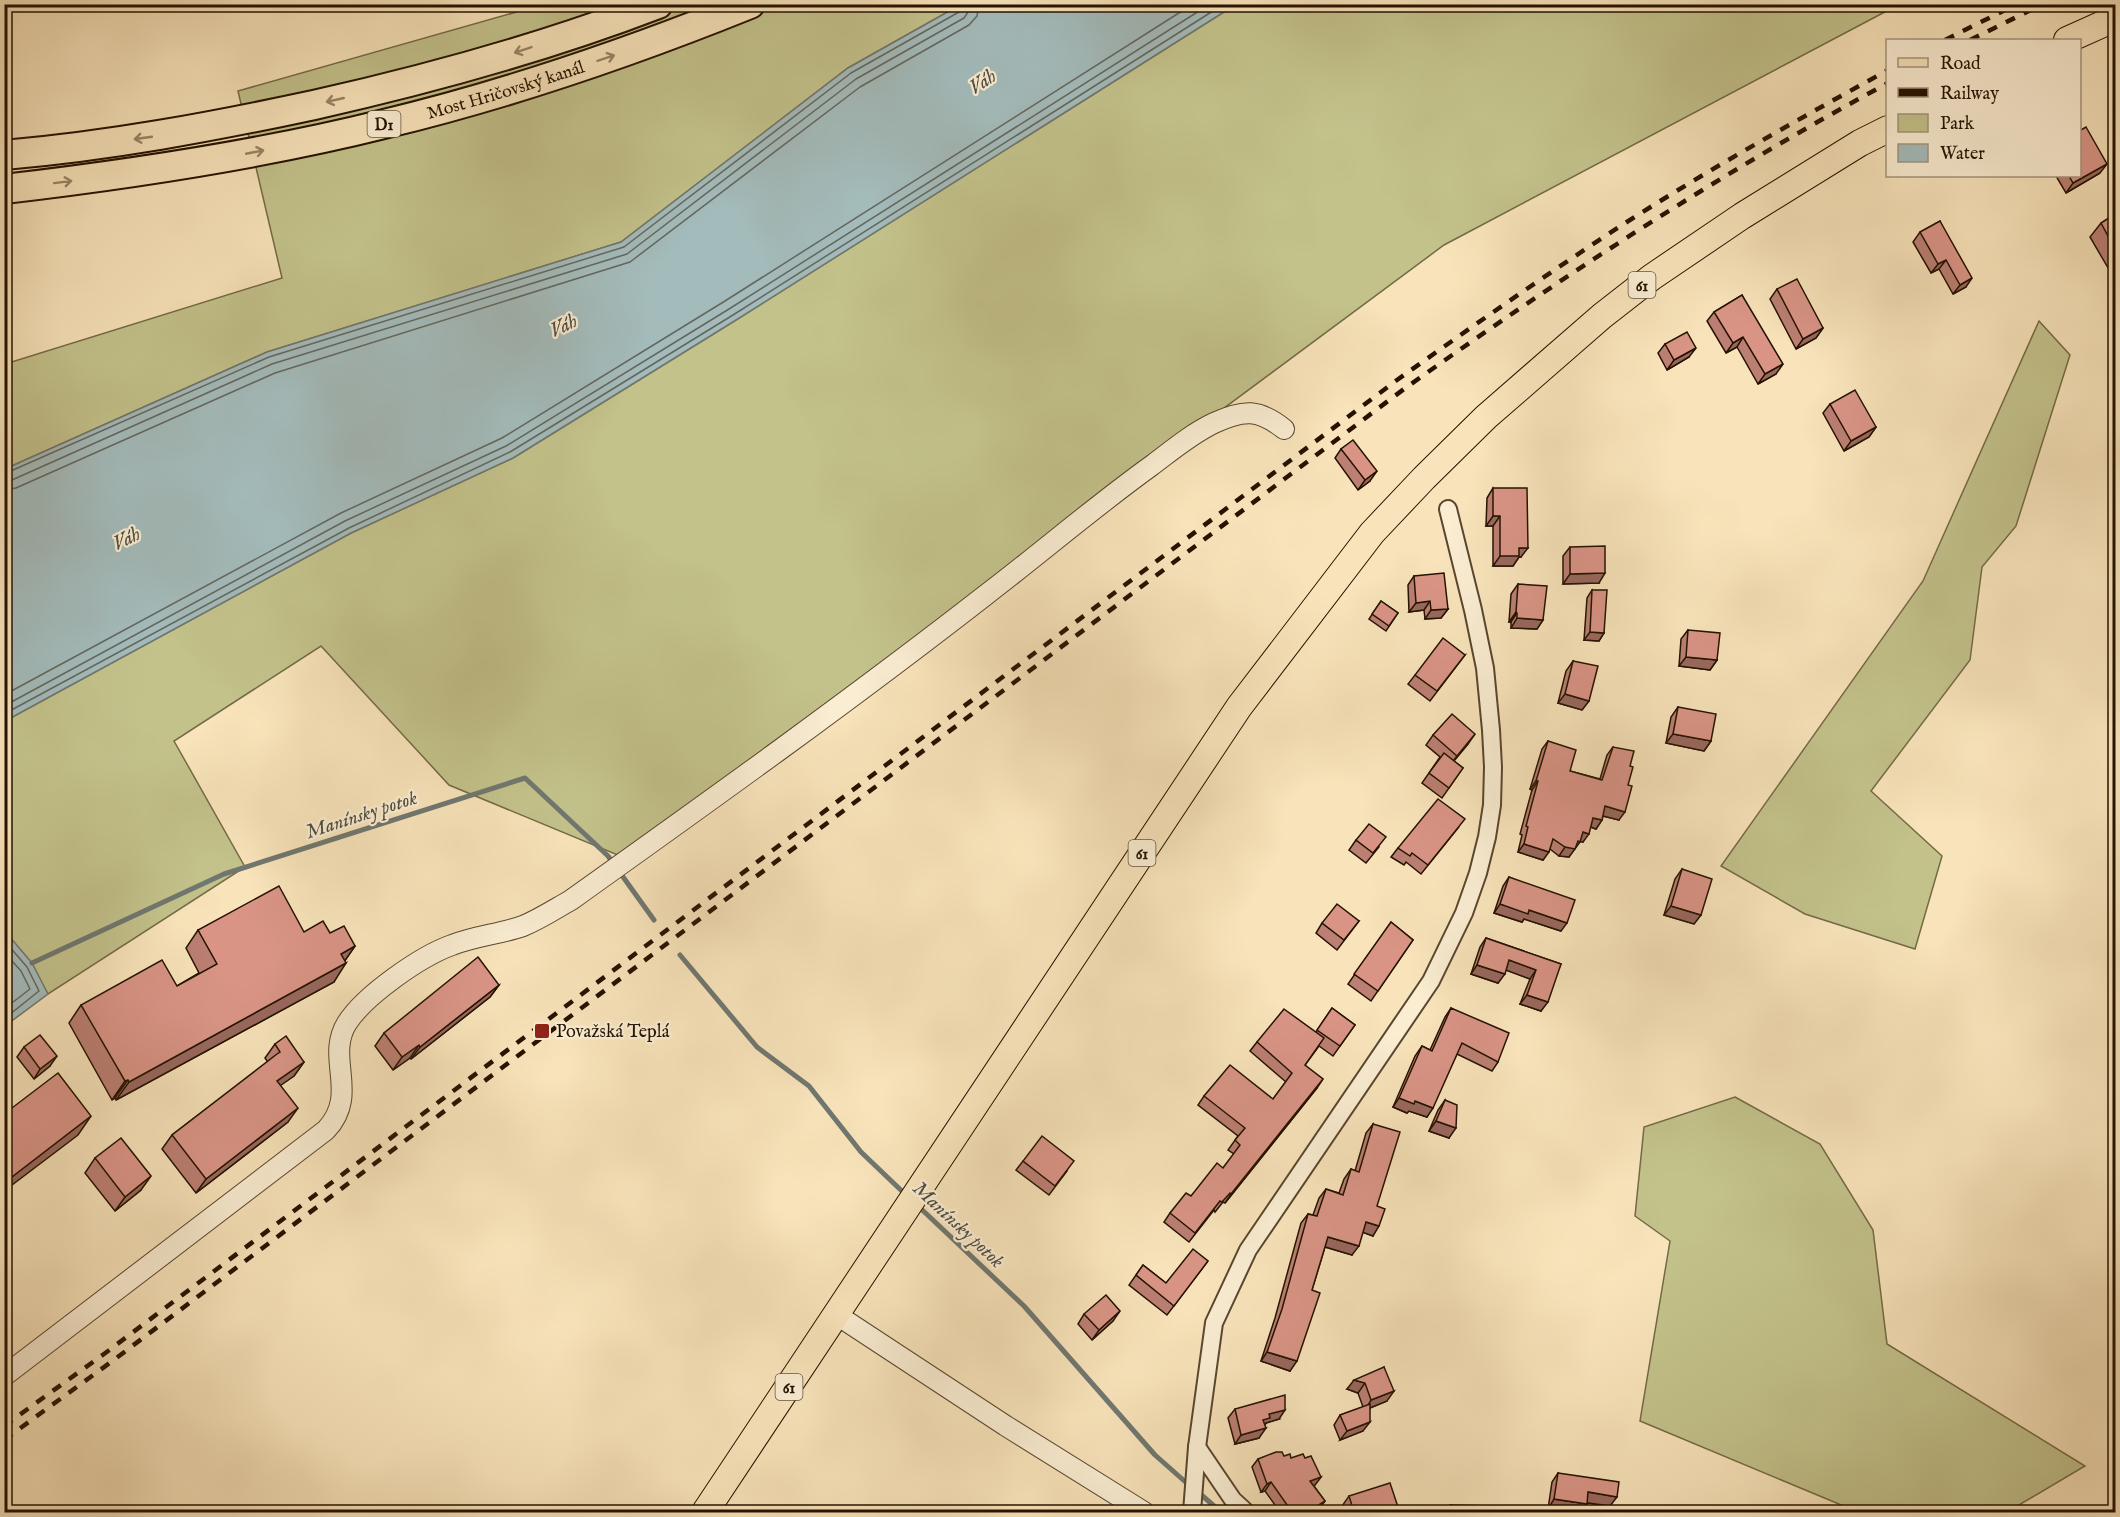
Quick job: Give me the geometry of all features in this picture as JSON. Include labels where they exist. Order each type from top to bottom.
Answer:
[{"type":"highway","name":"Most Hričovský kanál","points":[[4,155],[57,151],[169,134],[377,91],[498,58],[658,4]]},
{"type":"highway","name":"Most Hričovský kanál","points":[[4,189],[176,167],[384,124],[508,91],[654,42],[750,4]]},
{"type":"main road","points":[[2069,39],[2115,18]]},
{"type":"main road","name":"61","points":[[705,1512],[1239,706],[1372,533],[1486,417],[1602,316],[1662,270],[1742,216],[1860,143],[1886,130]]},
{"type":"street","points":[[4,1376],[334,1122],[342,1102],[339,1050],[343,1031],[356,1011],[387,983],[444,948],[474,938],[508,931],[535,921],[571,900],[978,601],[1107,497],[1198,432],[1215,422],[1246,412],[1259,413],[1284,429]]},
{"type":"street","points":[[1193,1510],[1197,1447],[1214,1323],[1248,1250],[1431,981],[1464,913],[1478,873],[1492,805],[1491,730],[1482,656],[1448,509]]},
{"type":"street","points":[[837,1315],[1006,1426],[1144,1512]]},
{"type":"street","points":[[1197,1447],[1233,1500],[1246,1512]]},
{"type":"green space","points":[[541,5],[960,5],[848,68],[621,242],[267,352],[5,469],[5,364],[282,278],[238,91]]},
{"type":"green space","points":[[1235,5],[1898,5],[1444,245],[620,856],[449,785],[321,646],[174,741],[245,867],[48,994],[9,936],[5,939],[5,721],[351,533],[513,458]]},
{"type":"green space","points":[[2039,321],[2070,355],[2016,526],[1982,567],[1970,660],[1871,791],[1942,856],[1915,949],[1805,914],[1721,866],[1923,581]]},
{"type":"green space","points":[[1735,1097],[1820,1144],[1873,1230],[1887,1344],[2085,1466],[2007,1512],[1858,1512],[1640,1421],[1670,1241],[1635,1216],[1644,1127]]},
{"type":"water","name":"Váh","points":[[960,5],[1235,5],[513,458],[351,533],[5,721],[5,469],[267,352],[621,242],[848,68]]},
{"type":"water","points":[[9,936],[32,963],[48,994],[5,1026],[5,939]]},
{"type":"building","points":[[2086,127],[2107,164],[2073,183],[2070,177],[2081,177],[2081,130]]},
{"type":"building","points":[[2115,214],[2115,249],[2101,223]]},
{"type":"building","points":[[1940,221],[1972,278],[1960,285],[1946,260],[1938,264],[1920,232]]},
{"type":"building","points":[[1797,279],[1823,328],[1803,339],[1777,289]]},
{"type":"building","points":[[1742,295],[1783,364],[1765,374],[1743,337],[1733,343],[1714,312]]},
{"type":"building","points":[[1687,332],[1696,348],[1674,360],[1665,344]]},
{"type":"building","points":[[1855,390],[1876,427],[1851,441],[1830,404]]},
{"type":"building","points":[[1353,440],[1377,471],[1365,480],[1341,449]]},
{"type":"building","points":[[1493,488],[1527,488],[1528,548],[1519,548],[1519,556],[1500,556],[1500,516],[1493,516]]},
{"type":"building","points":[[1605,546],[1605,573],[1570,574],[1570,547]]},
{"type":"building","points":[[1444,573],[1448,609],[1431,610],[1430,601],[1416,603],[1414,576]]},
{"type":"building","points":[[1518,584],[1547,586],[1543,620],[1517,618]]},
{"type":"building","points":[[1592,590],[1607,590],[1604,633],[1590,632]]},
{"type":"building","points":[[1381,601],[1398,613],[1389,626],[1372,614]]},
{"type":"building","points":[[1688,630],[1720,633],[1717,660],[1686,657]]},
{"type":"building","points":[[1443,638],[1465,655],[1437,691],[1415,675]]},
{"type":"building","points":[[1573,661],[1598,666],[1589,701],[1565,694]]},
{"type":"building","points":[[1678,707],[1716,714],[1711,741],[1673,734]]},
{"type":"building","points":[[1452,714],[1475,734],[1457,756],[1433,735]]},
{"type":"building","points":[[1548,741],[1576,750],[1570,771],[1602,780],[1613,747],[1634,751],[1628,785],[1632,786],[1625,812],[1605,806],[1602,820],[1593,818],[1589,834],[1583,832],[1575,849],[1565,847],[1553,839],[1549,852],[1524,844],[1528,827],[1526,826],[1538,781],[1536,781]]},
{"type":"building","points":[[1444,753],[1463,768],[1449,788],[1429,773]]},
{"type":"building","points":[[1438,799],[1465,819],[1428,865],[1412,853],[1410,856],[1398,848]]},
{"type":"building","points":[[1369,824],[1386,837],[1373,853],[1356,840]]},
{"type":"building","points":[[1682,869],[1712,879],[1701,915],[1671,906]]},
{"type":"building","points":[[1509,877],[1575,900],[1567,923],[1529,910],[1528,914],[1500,904]]},
{"type":"building","points":[[279,886],[304,932],[323,921],[330,933],[344,926],[355,946],[341,954],[346,963],[129,1082],[125,1081],[81,1005],[162,960],[177,986],[217,964],[198,930]]},
{"type":"building","points":[[1337,904],[1359,921],[1344,940],[1322,923]]},
{"type":"building","points":[[1391,922],[1413,940],[1378,991],[1354,974]]},
{"type":"building","points":[[1486,938],[1561,964],[1548,1002],[1527,995],[1536,970],[1509,960],[1505,974],[1477,965]]},
{"type":"building","points":[[478,957],[499,985],[420,1047],[419,1045],[402,1057],[384,1033]]},
{"type":"building","points":[[1332,1008],[1355,1025],[1340,1046],[1317,1030]]},
{"type":"building","points":[[1451,1008],[1509,1033],[1498,1062],[1462,1043],[1433,1108],[1399,1098],[1422,1046],[1432,1051]]},
{"type":"building","points":[[1284,1009],[1324,1038],[1305,1065],[1323,1079],[1231,1194],[1222,1202],[1220,1201],[1195,1233],[1170,1213],[1186,1193],[1191,1196],[1217,1163],[1223,1168],[1240,1145],[1235,1140],[1245,1128],[1204,1096],[1230,1065],[1273,1099],[1292,1073],[1257,1042]]},
{"type":"building","points":[[40,1035],[57,1056],[40,1069],[24,1047]]},
{"type":"building","points":[[286,1036],[304,1062],[277,1081],[298,1108],[206,1179],[172,1135],[280,1052],[275,1044]]},
{"type":"building","points":[[58,1073],[91,1116],[4,1183],[4,1114]]},
{"type":"building","points":[[1445,1100],[1457,1105],[1456,1128],[1436,1121]]},
{"type":"building","points":[[1373,1124],[1400,1132],[1377,1206],[1385,1209],[1379,1226],[1366,1222],[1359,1246],[1328,1237],[1312,1290],[1320,1293],[1297,1361],[1267,1352],[1282,1309],[1308,1214],[1317,1216],[1326,1189],[1343,1195],[1351,1169],[1359,1172]]},
{"type":"building","points":[[1042,1136],[1074,1161],[1055,1186],[1023,1161]]},
{"type":"building","points":[[121,1138],[151,1176],[125,1197],[95,1158]]},
{"type":"building","points":[[1193,1249],[1208,1261],[1174,1306],[1136,1275],[1143,1265],[1166,1283]]},
{"type":"building","points":[[1106,1295],[1120,1311],[1099,1330],[1084,1314]]},
{"type":"building","points":[[1384,1367],[1394,1391],[1371,1400],[1365,1383],[1354,1380]]},
{"type":"building","points":[[1285,1395],[1285,1410],[1269,1414],[1270,1418],[1263,1420],[1266,1428],[1241,1435],[1235,1409]]},
{"type":"building","points":[[1370,1404],[1370,1422],[1347,1431],[1340,1415]]},
{"type":"building","points":[[1282,1452],[1284,1456],[1290,1454],[1291,1458],[1303,1454],[1305,1458],[1311,1456],[1321,1477],[1310,1481],[1325,1501],[1308,1512],[1292,1512],[1271,1482],[1267,1484],[1258,1459]]},
{"type":"building","points":[[1558,1473],[1619,1482],[1617,1497],[1588,1492],[1587,1504],[1554,1499]]},
{"type":"building","points":[[1390,1483],[1398,1507],[1379,1512],[1354,1512],[1349,1496]]},
{"type":"building","points":[[1450,1505],[1492,1506],[1493,1512],[1450,1512]]},
{"type":"waterway","name":"Manínsky potok","points":[[32,963],[224,874],[525,778],[608,856],[654,920]]},
{"type":"waterway","name":"Manínsky potok","points":[[680,955],[757,1047],[809,1086],[861,1152],[906,1195]]},
{"type":"waterway","name":"Manínsky potok","points":[[917,1205],[1024,1306],[1155,1455],[1190,1486]]},
{"type":"waterway","name":"Manínsky potok","points":[[1198,1492],[1221,1512]]},
{"type":"railway","points":[[1947,39],[2017,4]]},
{"type":"railway","points":[[1972,39],[2043,4]]},
{"type":"railway","points":[[4,1426],[104,1354],[1397,380],[1535,283],[1652,206],[1752,146],[1886,71]]},
{"type":"railway","points":[[4,1440],[111,1362],[1404,389],[1641,228],[1763,154],[1886,84]]},
{"type":"place","name":"Považská Teplá","points":[[542,1031]]}]
